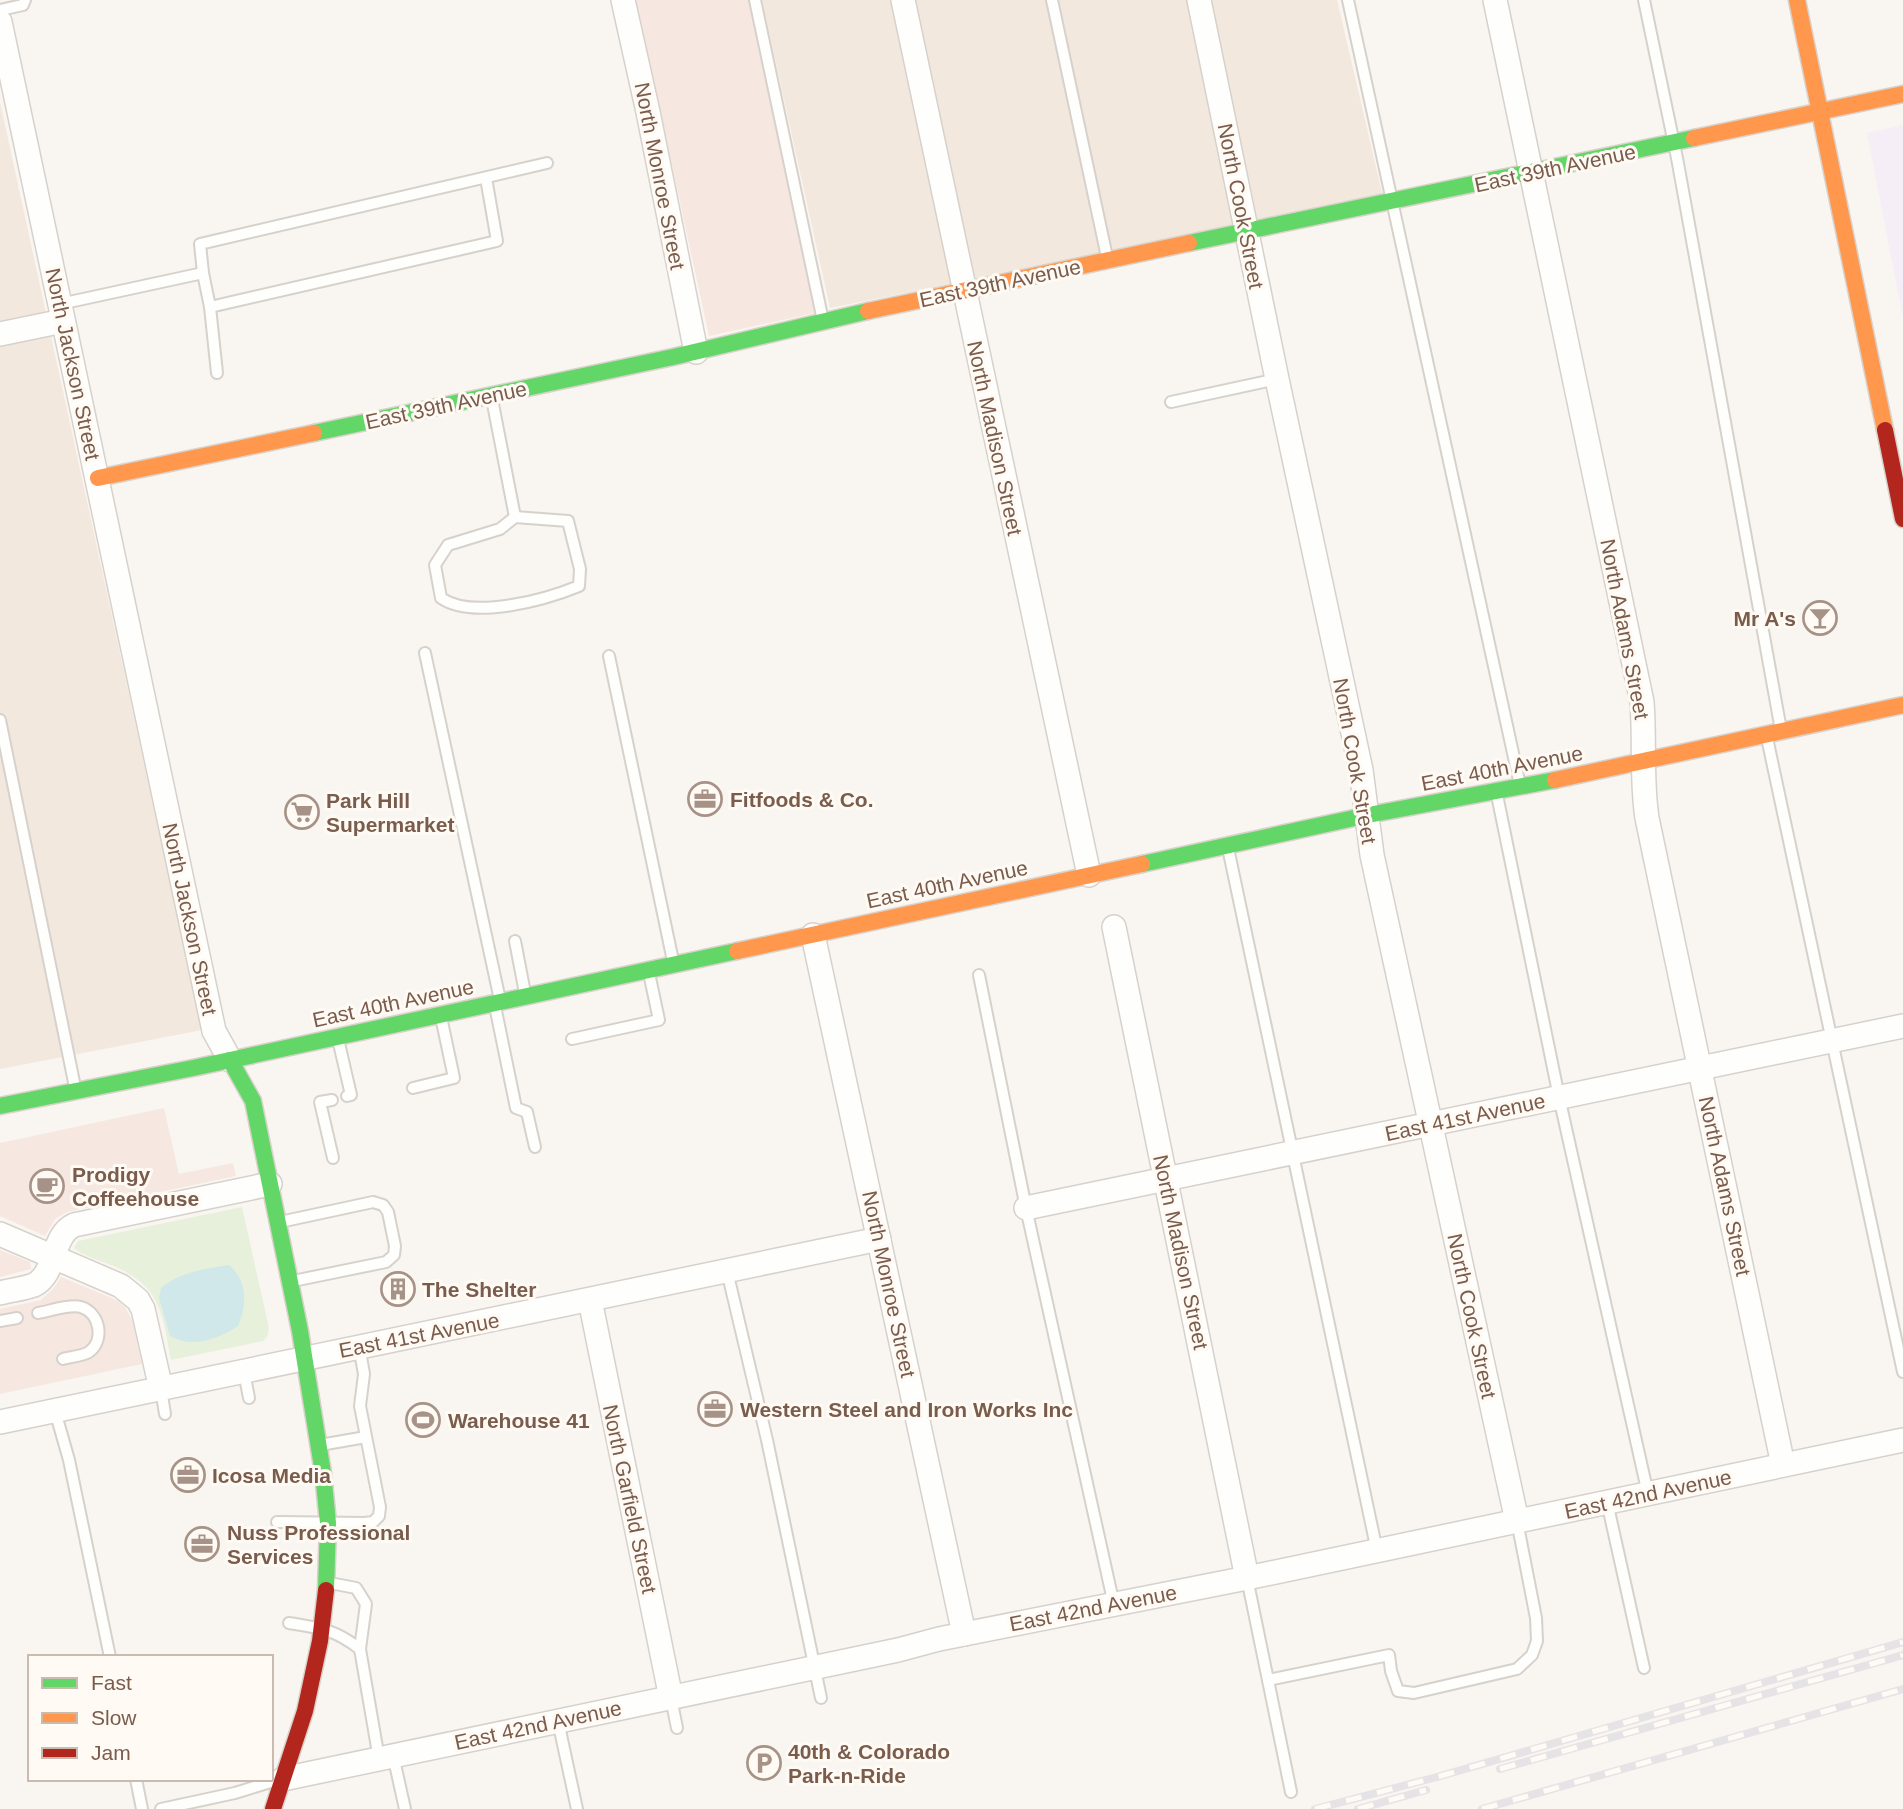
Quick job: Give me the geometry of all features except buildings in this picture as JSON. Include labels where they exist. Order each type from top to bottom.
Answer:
[{"type":"street","name":"North Monroe Street","points":[[623,0],[695,352]]},
{"type":"street","name":"North Madison Street","points":[[903,0],[1089,875]]},
{"type":"street","name":"North Cook Street","points":[[1199,0],[1358,757],[1372,855],[1517,1521]]},
{"type":"street","name":"North Adams Street","points":[[1495,0],[1642,702],[1642,782],[1647,818],[1783,1465]]},
{"type":"street","points":[[1797,0],[1903,519]]},
{"type":"street","name":"North Jackson Street","points":[[0,22],[214,1031],[253,1101],[290,1281],[318,1445],[328,1523],[327,1583],[322,1628],[311,1686],[273,1809]]},
{"type":"street","name":"East 39th Avenue","points":[[98,478],[695,352],[823,320],[1903,94]]},
{"type":"street","points":[[0,334],[62,312]]},
{"type":"street","name":"East 40th Avenue","points":[[0,1105],[230,1060],[1368,815],[1520,788],[1903,705]]},
{"type":"street","name":"North Madison Street","points":[[1114,927],[1247,1578]]},
{"type":"street","name":"North Monroe Street","points":[[813,935],[964,1634]]},
{"type":"street","name":"East 41st Avenue","points":[[1026,1208],[1903,1026]]},
{"type":"street","points":[[0,1293],[40,1280],[63,1234],[74,1225],[270,1184]]},
{"type":"street","points":[[0,1234],[121,1286],[138,1300],[146,1318],[161,1389]]},
{"type":"street","name":"East 41st Avenue","points":[[0,1422],[879,1238]]},
{"type":"street","name":"North Garfield Street","points":[[590,1300],[671,1698]]},
{"type":"street","name":"East 42nd Avenue","points":[[283,1779],[964,1634],[1247,1578],[1903,1440]]},
{"type":"lane","points":[[0,10],[23,5],[25,0]]},
{"type":"lane","points":[[755,0],[823,320]]},
{"type":"lane","points":[[1052,0],[1108,261]]},
{"type":"lane","points":[[1348,0],[1520,788]]},
{"type":"lane","points":[[1644,0],[1674,143],[1774,733],[1833,1040],[1903,1372]]},
{"type":"lane","points":[[217,373],[200,244],[547,163]]},
{"type":"lane","points":[[210,307],[497,241],[485,178]]},
{"type":"lane","points":[[62,312],[203,274]]},
{"type":"lane","points":[[1171,402],[1277,379]]},
{"type":"lane","points":[[491,395],[515,517]]},
{"type":"lane","points":[[515,517],[568,521],[580,569],[579,586],[523,604],[463,608],[451,605],[441,598],[435,565],[448,545],[500,529],[515,517]]},
{"type":"lane","points":[[425,653],[497,1002],[516,1108],[527,1112],[535,1147]]},
{"type":"lane","points":[[609,656],[673,964]]},
{"type":"lane","points":[[0,720],[75,1090]]},
{"type":"lane","points":[[1497,792],[1559,1097],[1648,1494]]},
{"type":"lane","points":[[1227,845],[1377,1550]]},
{"type":"lane","points":[[515,941],[526,996]]},
{"type":"lane","points":[[572,1040],[659,1020],[648,970]]},
{"type":"lane","points":[[979,975],[1026,1208],[1114,1605]]},
{"type":"lane","points":[[413,1088],[454,1078],[440,1014]]},
{"type":"lane","points":[[337,1037],[351,1095],[347,1096]]},
{"type":"lane","points":[[332,1100],[320,1102],[332,1158]]},
{"type":"lane","points":[[277,1222],[373,1202],[383,1205],[388,1212],[396,1246],[394,1255],[386,1262],[290,1281]]},
{"type":"lane","points":[[727,1271],[767,1440],[821,1698]]},
{"type":"lane","points":[[38,1313],[72,1306],[83,1307],[94,1316],[100,1330],[96,1343],[88,1353],[63,1359]]},
{"type":"lane","points":[[0,1321],[17,1318]]},
{"type":"lane","points":[[277,1522],[373,1522],[379,1516],[380,1507],[360,1406],[364,1374],[359,1346]]},
{"type":"lane","points":[[244,1371],[249,1398]]},
{"type":"lane","points":[[161,1389],[165,1414]]},
{"type":"lane","points":[[55,1411],[69,1460],[110,1655]]},
{"type":"lane","points":[[318,1445],[366,1437]]},
{"type":"lane","points":[[1607,1502],[1643,1668]]},
{"type":"lane","points":[[1268,1680],[1389,1655],[1398,1691],[1414,1693],[1517,1669],[1532,1655],[1538,1641],[1517,1521]]},
{"type":"lane","points":[[1247,1578],[1290,1792]]},
{"type":"lane","points":[[327,1583],[356,1588],[366,1604],[360,1649],[386,1757],[405,1809]]},
{"type":"lane","points":[[289,1623],[322,1628],[342,1635],[360,1649]]},
{"type":"lane","points":[[671,1698],[677,1728]]},
{"type":"lane","points":[[558,1721],[577,1809]]},
{"type":"lane","points":[[161,1809],[235,1793],[283,1779]]},
{"type":"lane","points":[[136,1781],[142,1809]]},
{"type":"shaded area","points":[[636,0],[748,0],[815,313],[709,336]]},
{"type":"shaded area","points":[[762,0],[1337,0],[1383,197],[830,308]]},
{"type":"shaded area","points":[[0,102],[202,1030],[0,1069]]},
{"type":"shaded area","points":[[1903,125],[1903,318],[1867,133]]},
{"type":"shaded area","points":[[164,1108],[179,1174],[233,1163],[236,1176],[67,1212],[55,1219],[45,1236],[0,1216],[0,1143]]},
{"type":"shaded area","points":[[0,1250],[30,1262],[31,1269],[0,1277]]},
{"type":"shaded area","points":[[61,1277],[119,1301],[125,1307],[132,1320],[142,1364],[0,1394],[0,1309],[41,1300]]},
{"type":"green space","points":[[242,1207],[269,1328],[263,1341],[171,1360],[162,1316],[151,1293],[130,1274],[74,1248],[78,1241]]},
{"type":"water","points":[[229,1265],[243,1286],[243,1310],[238,1326],[205,1341],[187,1342],[170,1336],[159,1298],[161,1288],[184,1275]]},
{"type":"railway","points":[[1315,1809],[1437,1777],[1903,1642]]},
{"type":"railway","points":[[1500,1769],[1903,1655]]},
{"type":"railway","points":[[1482,1809],[1903,1689]]},
{"type":"railway","points":[[1358,1809],[1426,1790]]},
{"type":"traffic: fast","points":[[1189,243],[1694,138]]},
{"type":"traffic: fast","points":[[314,433],[673,357],[868,311]]},
{"type":"traffic: fast","points":[[1142,864],[1368,815],[1555,780]]},
{"type":"traffic: fast","points":[[0,1106],[193,1068],[737,951]]},
{"type":"traffic: fast","points":[[230,1060],[253,1101],[300,1331],[323,1473],[328,1523],[326,1590]]},
{"type":"traffic: slow","points":[[1797,0],[1885,430]]},
{"type":"traffic: slow","points":[[1694,138],[1903,94]]},
{"type":"traffic: slow","points":[[868,311],[1189,243]]},
{"type":"traffic: slow","points":[[98,478],[314,433]]},
{"type":"traffic: slow","points":[[1555,780],[1903,705]]},
{"type":"traffic: slow","points":[[737,951],[1142,864]]},
{"type":"traffic: jam","points":[[1885,430],[1903,519]]},
{"type":"traffic: jam","points":[[273,1809],[305,1711],[320,1641],[326,1590]]},
{"type":"place","name":"Mr A's","points":[[1820,618]]},
{"type":"place","name":"Fitfoods & Co.","points":[[705,799]]},
{"type":"place","name":"Park Hill Supermarket","points":[[302,812]]},
{"type":"place","name":"Prodigy Coffeehouse","points":[[47,1186]]},
{"type":"place","name":"The Shelter","points":[[398,1289]]},
{"type":"place","name":"Western Steel and Iron Works Inc","points":[[715,1409]]},
{"type":"place","name":"Warehouse 41","points":[[423,1420]]},
{"type":"place","name":"Icosa Media","points":[[188,1475]]},
{"type":"place","name":"Nuss Professional Services","points":[[202,1544]]},
{"type":"place","name":"40th & Colorado Park-n-Ride","points":[[764,1763]]}]
